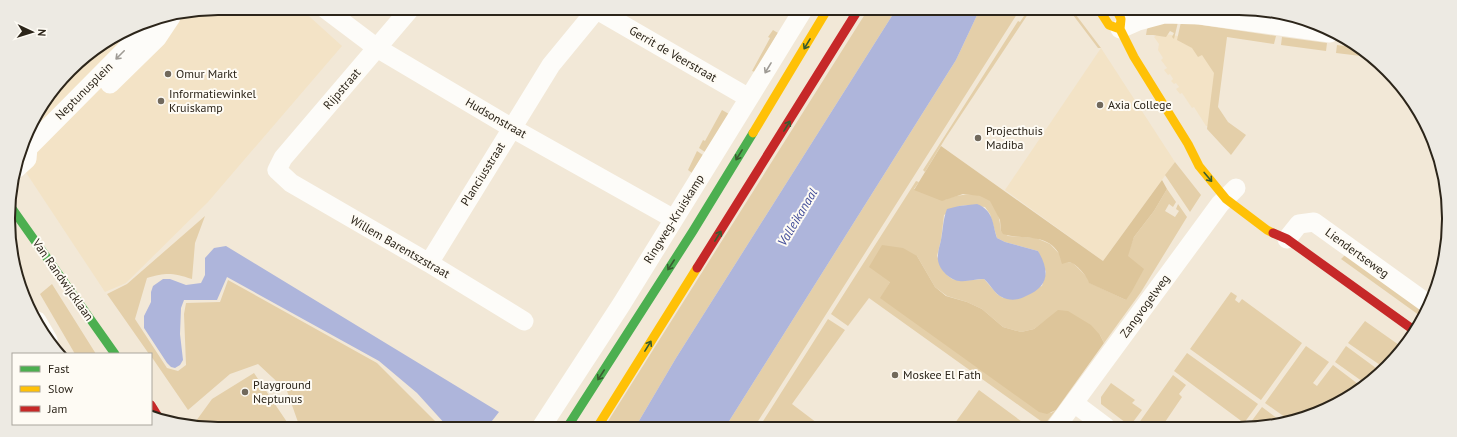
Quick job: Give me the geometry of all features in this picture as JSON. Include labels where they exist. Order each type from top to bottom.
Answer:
[{"type":"main road","name":"Ringweg-Kruiskamp","points":[[571,422],[697,225],[824,15]]},
{"type":"main road","points":[[600,422],[855,15]]},
{"type":"main road","points":[[1103,15],[1109,25],[1118,20],[1134,57],[1188,144],[1199,166],[1234,190],[1267,230],[1282,232],[1411,328]]},
{"type":"main road","points":[[1188,144],[1206,158]]},
{"type":"main road","name":"Van Randwijcklaan","points":[[15,213],[114,353]]},
{"type":"street","name":"Hudsonstraat","points":[[333,15],[377,48],[512,128],[674,219]]},
{"type":"street","name":"Rijpstraat","points":[[277,170],[283,158],[405,15]]},
{"type":"street","name":"Planciusstraat","points":[[428,263],[551,65],[593,15]]},
{"type":"street","name":"Gerrit de Veerstraat","points":[[606,15],[749,98]]},
{"type":"street","name":"Ringweg-Kruiskamp","points":[[545,422],[621,305],[800,15]]},
{"type":"street","points":[[1118,20],[1138,21],[1160,15]]},
{"type":"street","points":[[1200,15],[1319,32]]},
{"type":"street","name":"Neptunusplein","points":[[23,164],[36,157],[77,115],[155,28]]},
{"type":"street","name":"Willem Barentszstraat","points":[[277,170],[291,183],[524,321]]},
{"type":"street","name":"Zangvogelweg","points":[[1060,422],[1220,204],[1234,190]]},
{"type":"street","name":"Liendertseweg","points":[[1282,232],[1299,224],[1314,222],[1424,301]]},
{"type":"street","points":[[1074,403],[1099,422]]},
{"type":"shaded area","points":[[205,15],[308,15],[342,46],[208,202],[126,283],[105,292],[22,166],[30,141],[49,105],[66,84],[95,57],[105,49],[141,30],[166,22]]},
{"type":"shaded area","points":[[864,15],[892,15],[676,358],[638,422],[608,422]]},
{"type":"shaded area","points":[[977,15],[1016,15],[758,422],[729,422],[956,60]]},
{"type":"shaded area","points":[[1021,15],[1027,15],[945,139],[925,172],[923,170],[1018,21],[1020,22],[1024,16]]},
{"type":"shaded area","points":[[1073,15],[1076,15],[1101,48],[1098,48]]},
{"type":"shaded area","points":[[1178,22],[1174,39],[1172,37],[1174,33],[1170,31],[1166,37],[1146,35],[1147,29],[1151,24]]},
{"type":"shaded area","points":[[1181,22],[1276,36],[1274,44],[1227,37],[1218,107],[1228,122],[1246,135],[1231,155],[1207,129],[1214,73],[1202,55],[1198,57],[1192,48],[1177,40]]},
{"type":"shaded area","points":[[773,30],[778,33],[755,72],[752,71],[770,38],[768,37]]},
{"type":"shaded area","points":[[1159,33],[1191,38],[1215,73],[1208,126],[1206,126],[1194,107],[1192,108],[1182,93],[1180,94],[1176,89],[1179,87],[1176,83],[1174,84],[1171,81],[1173,79],[1170,74],[1168,75],[1164,70],[1167,68],[1161,60],[1163,58],[1158,50],[1159,44],[1154,37]]},
{"type":"shaded area","points":[[1282,37],[1327,43],[1326,51],[1281,45]]},
{"type":"shaded area","points":[[1337,45],[1347,46],[1361,56],[1336,53]]},
{"type":"shaded area","name":"Axia College","points":[[1101,48],[1175,162],[1103,261],[1005,190]]},
{"type":"shaded area","points":[[722,110],[729,114],[705,152],[699,148],[703,140],[705,141]]},
{"type":"shaded area","points":[[941,146],[1103,261],[1162,180],[1167,189],[1154,211],[1134,237],[1128,256],[1144,269],[1126,300],[1089,283],[1074,264],[1067,262],[1062,264],[1058,252],[1047,242],[1032,238],[1003,234],[1001,231],[1000,220],[990,201],[980,196],[963,194],[942,201],[914,190]]},
{"type":"shaded area","points":[[697,151],[703,155],[692,173],[688,170]]},
{"type":"shaded area","points":[[1175,162],[1201,195],[1190,212],[1165,175]]},
{"type":"shaded area","points":[[916,181],[919,182],[914,189],[945,200],[955,196],[968,194],[986,198],[991,201],[997,211],[1001,231],[1008,236],[1036,238],[1050,244],[1067,262],[1073,263],[1088,278],[1090,283],[1126,300],[1127,256],[1134,237],[1154,211],[1167,189],[1176,202],[1173,207],[1169,204],[1165,211],[1175,217],[1179,211],[1176,209],[1178,204],[1187,217],[1141,292],[1104,343],[1100,335],[1046,320],[1034,329],[1021,332],[1003,327],[982,309],[967,302],[947,296],[935,287],[917,256],[890,282],[881,298],[1051,413],[1056,410],[1047,422],[1042,422],[869,298],[848,326],[831,314]],"holes":[[[968,205],[985,207],[990,214],[997,238],[1005,242],[1038,251],[1046,272],[1042,286],[1003,298],[997,294],[984,279],[960,281],[952,279],[942,269],[937,256],[941,240],[944,215],[959,206]]]},
{"type":"shaded area","points":[[205,216],[195,243],[192,279],[180,275],[170,274],[147,278],[135,319],[167,368],[178,371],[186,365],[184,314],[186,303],[220,302],[228,280],[377,363],[436,422],[298,422],[287,391],[258,364],[230,374],[188,410],[152,357],[152,353],[148,353],[107,294],[127,284]]},
{"type":"shaded area","points":[[882,245],[903,248],[917,256],[935,287],[946,296],[967,302],[982,309],[1003,327],[1021,332],[1034,329],[1058,310],[1068,311],[1091,325],[1100,335],[1104,343],[1056,410],[1047,414],[1039,412],[880,298],[890,282],[869,267]]},
{"type":"shaded area","points":[[1347,253],[1422,307],[1418,314],[1341,259]]},
{"type":"shaded area","points":[[52,284],[95,353],[74,353],[40,294]]},
{"type":"shaded area","points":[[1231,292],[1237,296],[1235,300],[1239,303],[1242,299],[1302,343],[1261,400],[1190,349]]},
{"type":"shaded area","points":[[828,319],[845,330],[792,404],[816,422],[763,422]]},
{"type":"shaded area","points":[[1365,321],[1398,344],[1379,365],[1348,343]]},
{"type":"shaded area","points":[[1306,346],[1329,362],[1313,383],[1317,386],[1333,365],[1358,384],[1340,395],[1316,407],[1284,417],[1265,403]]},
{"type":"shaded area","points":[[1346,346],[1376,368],[1361,381],[1335,362]]},
{"type":"shaded area","points":[[1187,353],[1258,404],[1245,422],[1243,422],[1174,371]]},
{"type":"shaded area","name":"Playground Neptunus","points":[[254,373],[287,422],[205,422],[196,421],[212,399]]},
{"type":"shaded area","points":[[1173,375],[1186,385],[1179,394],[1182,397],[1165,422],[1140,422]]},
{"type":"shaded area","points":[[1111,383],[1135,400],[1132,403],[1142,410],[1133,422],[1125,422],[1101,404],[1101,397]]},
{"type":"shaded area","points":[[979,390],[1022,422],[956,422]]},
{"type":"shaded area","points":[[1262,407],[1277,418],[1252,422]]},
{"type":"water","name":"Valleikanaal","points":[[892,15],[977,15],[956,60],[729,422],[638,422],[676,358]]},
{"type":"water","points":[[977,204],[987,210],[992,218],[997,238],[1005,242],[1038,251],[1042,258],[1046,272],[1043,283],[1034,292],[1019,299],[1012,300],[1003,298],[997,294],[984,279],[965,281],[955,280],[947,275],[941,268],[938,253],[947,209]]},
{"type":"water","points":[[226,246],[499,412],[491,422],[443,422],[417,393],[379,361],[227,277],[217,300],[184,300],[181,308],[180,334],[183,360],[180,365],[175,368],[171,367],[144,328],[144,316],[151,302],[151,292],[153,286],[163,279],[170,279],[186,285],[201,283],[205,275],[205,258],[214,248]]},
{"type":"traffic: fast","points":[[571,422],[693,231],[753,133]]},
{"type":"traffic: fast","points":[[15,213],[114,353]]},
{"type":"traffic: slow","points":[[753,133],[824,15]]},
{"type":"traffic: slow","points":[[1103,15],[1109,25],[1120,29]]},
{"type":"traffic: slow","points":[[1119,15],[1121,19],[1120,29],[1134,57],[1188,144],[1199,166],[1226,199],[1273,233]]},
{"type":"traffic: slow","points":[[601,422],[697,268]]},
{"type":"traffic: jam","points":[[697,268],[855,15]]},
{"type":"traffic: jam","points":[[1273,233],[1287,239],[1410,328]]},
{"type":"traffic: jam","points":[[152,407],[155,412]]},
{"type":"place","name":"Omur Markt","points":[[168,74]]},
{"type":"place","name":"Informatiewinkel Kruiskamp","points":[[161,101]]},
{"type":"place","name":"Axia College","points":[[1100,105]]},
{"type":"place","name":"Projecthuis Madiba","points":[[978,138]]},
{"type":"place","name":"Moskee El Fath","points":[[895,375]]},
{"type":"place","name":"Playground Neptunus","points":[[245,392]]}]
